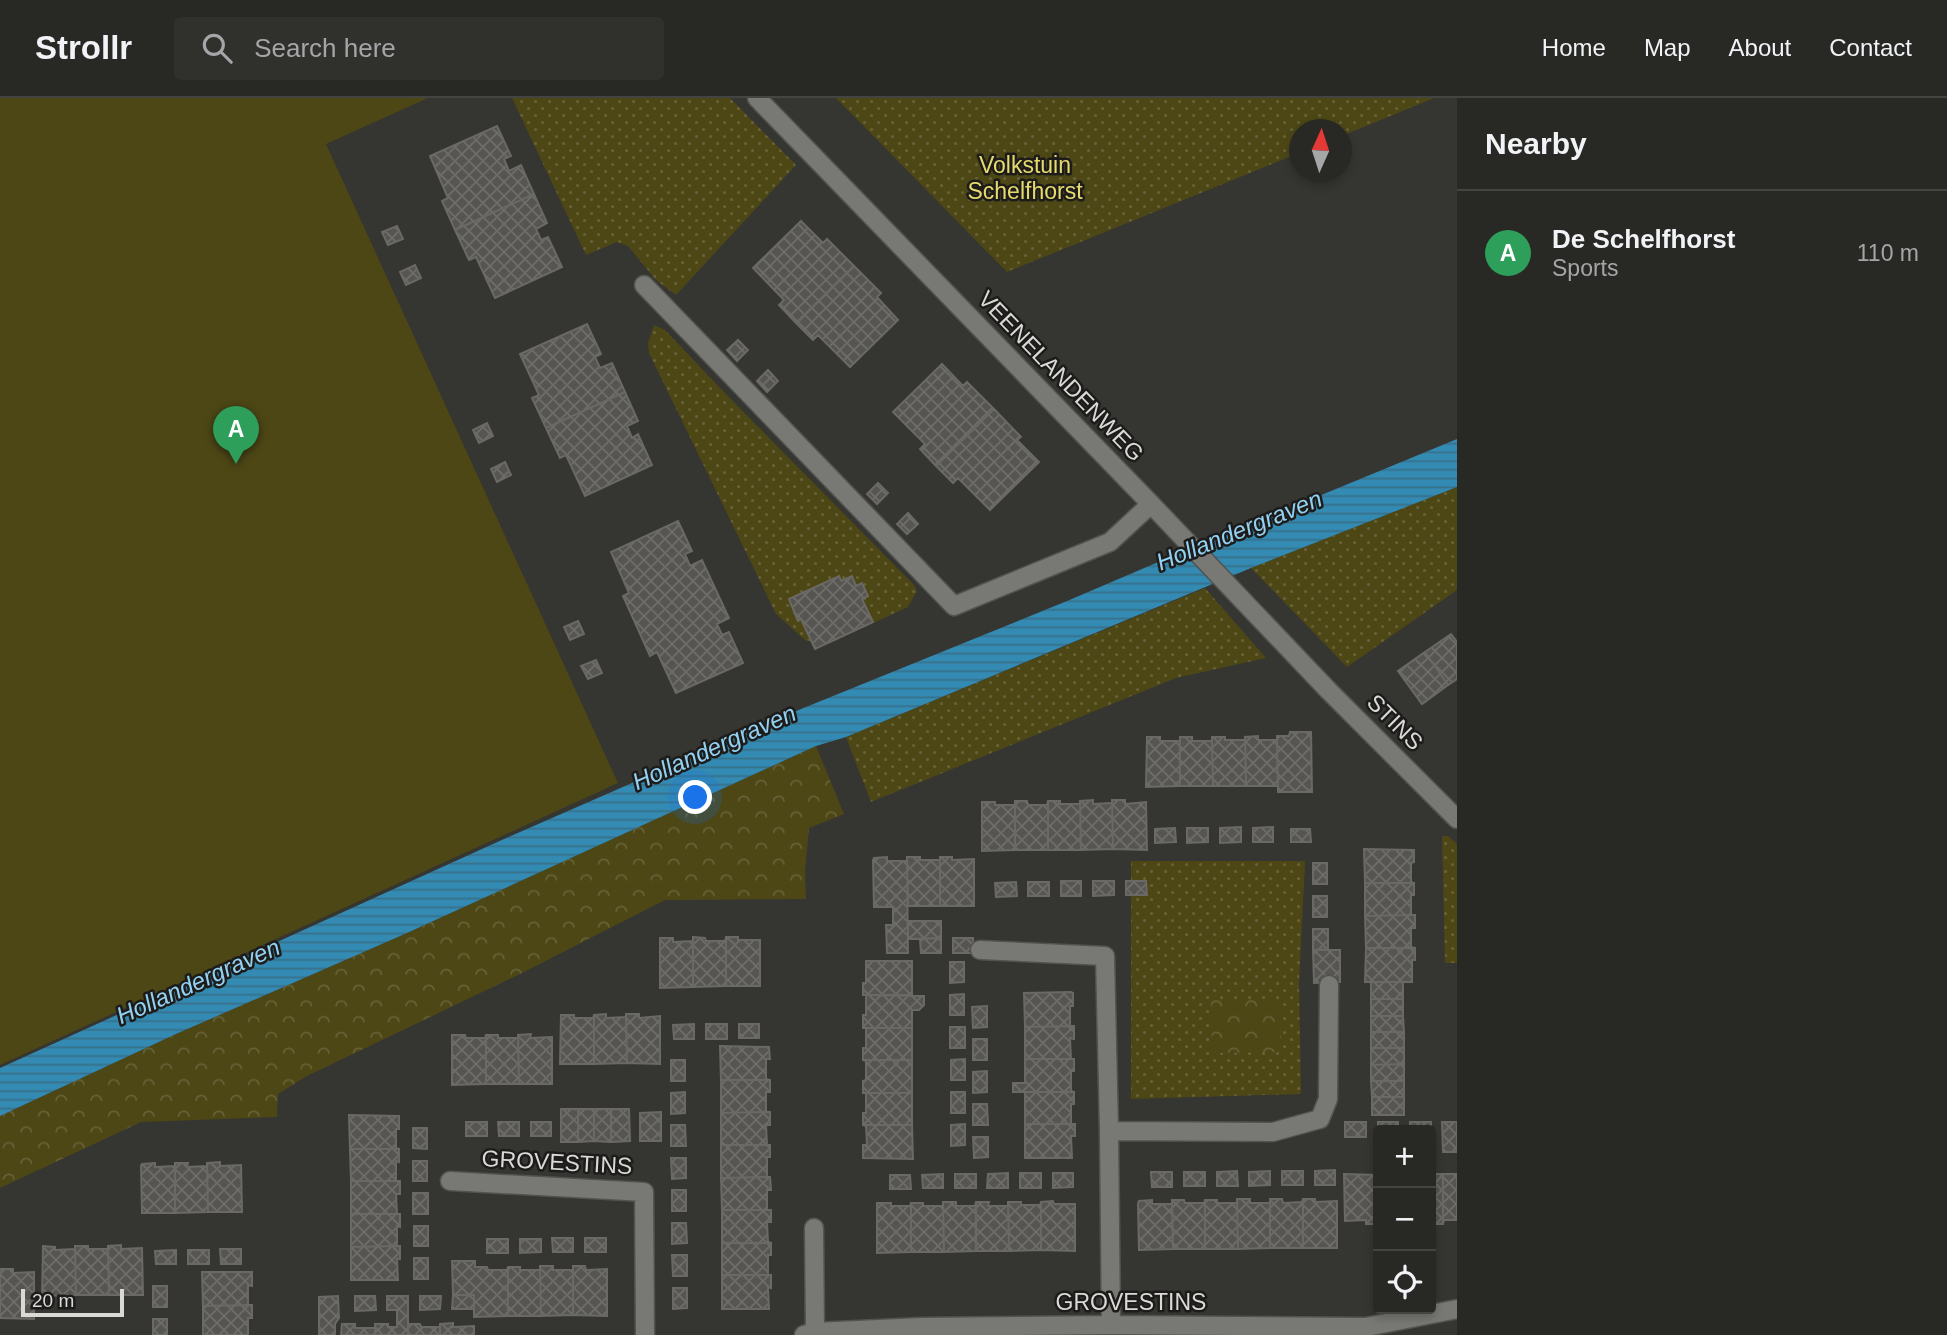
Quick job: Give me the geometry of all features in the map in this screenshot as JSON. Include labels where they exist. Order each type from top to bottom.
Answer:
[{"type":"street","name":"VEENELANDENWEG","points":[[757,98],[1151,504],[1328,691]]},
{"type":"street","points":[[644,285],[954,606],[1110,542],[1151,504]]},
{"type":"street","name":"STINS","points":[[1328,691],[1457,819]]},
{"type":"street","points":[[980,950],[1105,956],[1111,1325]]},
{"type":"street","points":[[1109,1131],[1273,1132],[1320,1119],[1328,1099],[1329,985]]},
{"type":"street","name":"GROVESTINS","points":[[450,1181],[644,1192],[645,1335]]},
{"type":"street","points":[[810,1334],[814,1228]]},
{"type":"street","name":"GROVESTINS","points":[[810,1334],[921,1327],[1111,1325],[1366,1331],[1457,1309]]},
{"type":"green space","points":[[0,98],[428,98],[326,144],[618,783],[0,1065]]},
{"type":"green space","points":[[512,98],[730,98],[796,165],[676,295],[656,280],[628,246],[617,242],[586,255]]},
{"type":"green space","name":"Volkstuin Schelfhorst","points":[[836,98],[1434,98],[1352,132],[1352,119],[1289,119],[1289,157],[1007,272]]},
{"type":"green space","points":[[654,325],[665,330],[913,584],[917,591],[908,607],[826,645],[805,640],[776,614],[649,353],[648,343]]},
{"type":"green space","points":[[1457,487],[1457,590],[1347,667],[1251,568]]},
{"type":"green space","points":[[1205,588],[1266,658],[1176,678],[871,802],[846,737]]},
{"type":"green space","points":[[816,746],[844,814],[809,828],[805,871],[806,899],[665,900],[520,974],[307,1076],[278,1094],[277,1117],[141,1122],[0,1188],[0,1116]]},
{"type":"green space","points":[[1442,836],[1448,836],[1457,844],[1457,963],[1445,963]]},
{"type":"green space","points":[[1131,861],[1305,861],[1299,984],[1301,1094],[1131,1099]]},
{"type":"green space","points":[[1211,1000],[1279,1000],[1282,1052],[1212,1053]]},
{"type":"water","name":"Hollandergraven","points":[[1457,439],[1457,487],[1251,568],[846,737],[816,746],[0,1116],[0,1068],[504,839],[801,709],[1067,601],[1171,554],[1222,536]]},
{"type":"building","points":[[497,126],[511,156],[504,159],[509,171],[521,165],[534,194],[455,230],[442,201],[448,198],[430,156]]},
{"type":"building","points":[[534,194],[547,223],[536,229],[541,240],[548,237],[562,267],[495,298],[476,257],[469,260],[455,230]]},
{"type":"building","points":[[801,221],[823,243],[827,239],[854,266],[796,323],[779,305],[784,300],[753,268]]},
{"type":"building","points":[[397,226],[403,239],[388,245],[382,232]]},
{"type":"building","points":[[415,265],[421,278],[406,285],[400,272]]},
{"type":"building","points":[[854,266],[881,293],[877,297],[898,320],[850,367],[818,335],[813,340],[796,323]]},
{"type":"building","points":[[587,324],[601,354],[595,357],[600,368],[612,363],[625,392],[546,428],[532,398],[539,395],[520,354]]},
{"type":"building","points":[[738,340],[748,350],[737,361],[727,350]]},
{"type":"building","points":[[942,364],[963,386],[967,382],[994,409],[936,466],[920,449],[925,444],[893,412]]},
{"type":"building","points":[[768,370],[778,381],[767,392],[757,381]]},
{"type":"building","points":[[625,392],[638,421],[627,426],[632,438],[638,434],[652,465],[585,496],[566,455],[560,458],[546,428]]},
{"type":"building","points":[[994,409],[1021,437],[1017,440],[1039,462],[990,510],[958,478],[953,483],[936,466]]},
{"type":"building","points":[[487,423],[493,436],[479,443],[473,430]]},
{"type":"building","points":[[505,462],[511,475],[497,482],[491,469]]},
{"type":"building","points":[[878,483],[888,493],[877,504],[867,494]]},
{"type":"building","points":[[908,513],[918,524],[907,534],[897,524]]},
{"type":"building","points":[[678,521],[692,551],[685,554],[690,566],[702,560],[729,618],[717,624],[722,635],[729,632],[743,663],[676,693],[657,652],[650,656],[623,596],[629,593],[611,552]]},
{"type":"building","points":[[839,576],[841,581],[852,576],[856,586],[862,583],[868,596],[862,599],[873,622],[815,649],[801,619],[798,621],[789,599]]},
{"type":"building","points":[[578,621],[584,634],[570,640],[564,627]]},
{"type":"building","points":[[1451,634],[1457,642],[1457,679],[1448,685],[1425,652]]},
{"type":"building","points":[[1425,652],[1448,685],[1422,704],[1398,671]]},
{"type":"building","points":[[596,660],[602,673],[588,679],[581,666]]},
{"type":"building","points":[[1290,732],[1311,732],[1312,792],[1278,792],[1277,736],[1289,736]]},
{"type":"building","points":[[1258,736],[1258,740],[1277,740],[1278,786],[1246,786],[1245,737]]},
{"type":"building","points":[[1147,737],[1160,737],[1160,741],[1180,741],[1180,786],[1146,787]]},
{"type":"building","points":[[1180,737],[1192,737],[1192,741],[1212,741],[1212,737],[1213,786],[1180,786]]},
{"type":"building","points":[[1212,737],[1245,740],[1245,737],[1246,786],[1213,786]]},
{"type":"building","points":[[1093,800],[1093,804],[1112,803],[1112,800],[1113,849],[1081,850],[1080,801]]},
{"type":"building","points":[[1112,800],[1125,800],[1125,804],[1146,802],[1147,850],[1113,849]]},
{"type":"building","points":[[1015,801],[1027,801],[1028,805],[1047,805],[1048,801],[1048,850],[1015,850]]},
{"type":"building","points":[[1048,801],[1080,804],[1080,801],[1081,850],[1048,850]]},
{"type":"building","points":[[982,802],[1015,805],[1015,850],[982,851]]},
{"type":"building","points":[[1241,827],[1241,842],[1220,843],[1220,828]]},
{"type":"building","points":[[1273,827],[1273,842],[1253,842],[1253,828]]},
{"type":"building","points":[[1175,828],[1176,842],[1155,843],[1155,829]]},
{"type":"building","points":[[1187,828],[1208,828],[1208,842],[1187,843]]},
{"type":"building","points":[[1291,829],[1310,829],[1311,842],[1291,842]]},
{"type":"building","points":[[1364,849],[1414,850],[1411,882],[1414,883],[1365,883]]},
{"type":"building","points":[[887,857],[887,861],[907,861],[907,857],[908,953],[887,953],[886,925],[893,925],[893,907],[874,907],[873,860]]},
{"type":"building","points":[[907,857],[940,860],[940,906],[908,906]]},
{"type":"building","points":[[940,857],[952,857],[952,860],[974,859],[974,906],[940,906]]},
{"type":"building","points":[[1313,863],[1327,863],[1327,884],[1313,884]]},
{"type":"building","points":[[1061,881],[1081,881],[1081,896],[1061,896]]},
{"type":"building","points":[[1093,881],[1114,881],[1114,895],[1093,896]]},
{"type":"building","points":[[1126,881],[1146,881],[1147,895],[1126,895]]},
{"type":"building","points":[[1016,882],[1017,896],[996,897],[995,883]]},
{"type":"building","points":[[1028,882],[1049,882],[1049,896],[1028,896]]},
{"type":"building","points":[[1365,883],[1414,883],[1411,915],[1415,915],[1365,916]]},
{"type":"building","points":[[1313,896],[1327,896],[1327,917],[1313,917]]},
{"type":"building","points":[[1415,915],[1415,928],[1411,928],[1411,947],[1415,948],[1366,948],[1365,916]]},
{"type":"building","points":[[908,921],[941,921],[941,938],[908,939]]},
{"type":"building","points":[[1313,929],[1328,929],[1328,949],[1313,950]]},
{"type":"building","points":[[693,937],[705,938],[706,941],[725,941],[726,937],[726,986],[693,987]]},
{"type":"building","points":[[726,937],[760,940],[760,986],[726,986]]},
{"type":"building","points":[[660,938],[673,938],[673,942],[693,941],[693,987],[660,988]]},
{"type":"building","points":[[941,938],[941,953],[921,953],[920,939]]},
{"type":"building","points":[[953,938],[973,938],[974,953],[953,953]]},
{"type":"building","points":[[1366,948],[1415,948],[1412,982],[1365,982]]},
{"type":"building","points":[[1313,950],[1340,950],[1340,982],[1314,983]]},
{"type":"building","points":[[866,961],[912,961],[912,995],[863,995]]},
{"type":"building","points":[[950,962],[964,962],[964,982],[950,983]]},
{"type":"building","points":[[1371,982],[1403,982],[1403,999],[1371,999]]},
{"type":"building","points":[[1071,992],[1073,1006],[1070,1006],[1070,1026],[1074,1026],[1025,1027],[1024,993]]},
{"type":"building","points":[[964,994],[964,1015],[950,1015],[950,995]]},
{"type":"building","points":[[866,995],[924,996],[924,1005],[919,1010],[912,1010],[912,1028],[863,1028]]},
{"type":"building","points":[[1371,999],[1403,999],[1403,1016],[1371,1016]]},
{"type":"building","points":[[987,1006],[987,1027],[973,1028],[972,1007]]},
{"type":"building","points":[[606,1014],[606,1018],[626,1017],[626,1014],[627,1063],[594,1064],[594,1015]]},
{"type":"building","points":[[626,1014],[639,1014],[639,1018],[660,1016],[660,1064],[627,1063]]},
{"type":"building","points":[[561,1015],[593,1018],[594,1015],[594,1064],[560,1064]]},
{"type":"building","points":[[1371,1016],[1403,1016],[1404,1032],[1371,1032]]},
{"type":"building","points":[[694,1024],[694,1039],[674,1039],[673,1025]]},
{"type":"building","points":[[706,1024],[727,1024],[727,1039],[706,1039]]},
{"type":"building","points":[[739,1024],[759,1024],[759,1038],[739,1038]]},
{"type":"building","points":[[1074,1026],[1074,1039],[1070,1038],[1071,1059],[1025,1059],[1025,1027]]},
{"type":"building","points":[[950,1027],[965,1027],[965,1048],[950,1048]]},
{"type":"building","points":[[866,1028],[912,1028],[912,1060],[863,1060]]},
{"type":"building","points":[[1371,1032],[1404,1032],[1404,1048],[1371,1048]]},
{"type":"building","points":[[531,1034],[530,1038],[552,1037],[552,1084],[519,1084],[518,1035]]},
{"type":"building","points":[[452,1035],[485,1038],[486,1035],[486,1084],[452,1085]]},
{"type":"building","points":[[486,1035],[518,1038],[518,1035],[519,1084],[486,1084]]},
{"type":"building","points":[[973,1039],[987,1039],[987,1060],[973,1060]]},
{"type":"building","points":[[720,1046],[769,1047],[770,1059],[766,1059],[766,1079],[770,1080],[721,1080]]},
{"type":"building","points":[[1371,1048],[1404,1048],[1404,1064],[1371,1065]]},
{"type":"building","points":[[965,1059],[965,1080],[951,1080],[951,1060]]},
{"type":"building","points":[[1025,1059],[1074,1059],[1071,1091],[1074,1092],[1013,1092],[1013,1083],[1025,1083]]},
{"type":"building","points":[[671,1060],[685,1060],[685,1081],[671,1081]]},
{"type":"building","points":[[863,1060],[912,1060],[912,1093],[863,1093],[866,1061]]},
{"type":"building","points":[[1404,1064],[1404,1081],[1371,1081],[1371,1065]]},
{"type":"building","points":[[987,1071],[987,1092],[973,1093],[973,1072]]},
{"type":"building","points":[[721,1080],[770,1080],[770,1092],[766,1092],[766,1112],[770,1112],[721,1113]]},
{"type":"building","points":[[1371,1081],[1404,1081],[1404,1097],[1372,1097]]},
{"type":"building","points":[[685,1092],[685,1113],[671,1114],[671,1093]]},
{"type":"building","points":[[951,1092],[965,1092],[965,1113],[951,1113]]},
{"type":"building","points":[[1025,1092],[1074,1092],[1071,1124],[1025,1124]]},
{"type":"building","points":[[866,1093],[912,1093],[912,1125],[863,1125]]},
{"type":"building","points":[[1372,1097],[1404,1097],[1404,1115],[1372,1115]]},
{"type":"building","points":[[973,1104],[987,1104],[988,1125],[973,1125]]},
{"type":"building","points":[[561,1109],[578,1109],[578,1142],[561,1142]]},
{"type":"building","points":[[578,1109],[594,1109],[594,1141],[578,1142]]},
{"type":"building","points":[[594,1109],[611,1109],[611,1142],[594,1141]]},
{"type":"building","points":[[611,1109],[629,1109],[630,1141],[611,1142]]},
{"type":"building","points":[[661,1112],[661,1141],[640,1141],[640,1113]]},
{"type":"building","points":[[770,1112],[770,1125],[766,1125],[767,1145],[721,1145],[721,1113]]},
{"type":"building","points":[[349,1115],[399,1116],[396,1148],[399,1149],[350,1149]]},
{"type":"building","points":[[466,1122],[487,1122],[487,1136],[466,1136]]},
{"type":"building","points":[[498,1122],[519,1122],[519,1136],[499,1136]]},
{"type":"building","points":[[531,1122],[551,1122],[551,1136],[531,1136]]},
{"type":"building","points":[[1345,1122],[1366,1122],[1366,1137],[1345,1137]]},
{"type":"building","points":[[1378,1122],[1398,1122],[1398,1125],[1378,1125]]},
{"type":"building","points":[[1410,1122],[1431,1122],[1431,1125],[1410,1125]]},
{"type":"building","points":[[1442,1122],[1457,1122],[1457,1152],[1443,1152]]},
{"type":"building","points":[[965,1124],[965,1145],[951,1146],[951,1125]]},
{"type":"building","points":[[1025,1124],[1075,1124],[1075,1136],[1071,1136],[1072,1158],[1025,1158]]},
{"type":"building","points":[[671,1125],[685,1125],[686,1146],[671,1146]]},
{"type":"building","points":[[863,1125],[912,1125],[913,1159],[863,1158],[863,1145],[867,1145],[866,1126]]},
{"type":"building","points":[[413,1128],[427,1128],[427,1149],[413,1148]]},
{"type":"building","points":[[973,1137],[988,1137],[988,1157],[974,1158]]},
{"type":"building","points":[[721,1145],[770,1145],[767,1177],[770,1177],[721,1178]]},
{"type":"building","points":[[350,1149],[399,1149],[396,1181],[351,1181]]},
{"type":"building","points":[[671,1158],[686,1158],[686,1178],[672,1179]]},
{"type":"building","points":[[413,1161],[427,1161],[427,1181],[413,1181]]},
{"type":"building","points":[[220,1162],[220,1166],[241,1165],[242,1212],[208,1212],[207,1163]]},
{"type":"building","points":[[155,1163],[155,1167],[175,1166],[175,1213],[142,1213],[141,1166]]},
{"type":"building","points":[[175,1163],[188,1163],[187,1167],[207,1166],[207,1163],[208,1212],[175,1213]]},
{"type":"building","points":[[1335,1170],[1335,1185],[1315,1185],[1315,1171]]},
{"type":"building","points":[[1237,1171],[1238,1186],[1217,1186],[1217,1172]]},
{"type":"building","points":[[1270,1171],[1270,1185],[1249,1186],[1249,1172]]},
{"type":"building","points":[[1282,1171],[1303,1171],[1303,1185],[1282,1185]]},
{"type":"building","points":[[1151,1172],[1172,1172],[1172,1187],[1152,1187]]},
{"type":"building","points":[[1184,1172],[1205,1172],[1205,1186],[1184,1186]]},
{"type":"building","points":[[1008,1173],[1008,1188],[987,1188],[988,1174]]},
{"type":"building","points":[[1020,1173],[1041,1173],[1041,1188],[1020,1188]]},
{"type":"building","points":[[1053,1173],[1073,1173],[1073,1187],[1053,1188]]},
{"type":"building","points":[[943,1174],[943,1188],[923,1188],[922,1175]]},
{"type":"building","points":[[955,1174],[976,1174],[976,1188],[955,1188]]},
{"type":"building","points":[[1344,1174],[1373,1175],[1373,1224],[1366,1224],[1366,1220],[1345,1221]]},
{"type":"building","points":[[1436,1174],[1443,1174],[1443,1224],[1436,1224]]},
{"type":"building","points":[[1443,1174],[1457,1174],[1457,1220],[1444,1220],[1443,1224]]},
{"type":"building","points":[[890,1175],[910,1175],[911,1189],[890,1189]]},
{"type":"building","points":[[770,1177],[771,1190],[767,1190],[767,1210],[722,1210],[721,1178]]},
{"type":"building","points":[[351,1181],[400,1181],[400,1194],[396,1194],[397,1214],[351,1214]]},
{"type":"building","points":[[672,1190],[686,1190],[686,1211],[672,1211]]},
{"type":"building","points":[[413,1193],[428,1193],[428,1214],[413,1214]]},
{"type":"building","points":[[1237,1199],[1250,1199],[1250,1203],[1270,1203],[1270,1248],[1238,1249]]},
{"type":"building","points":[[1237,1199],[1238,1249],[1205,1249],[1205,1200],[1237,1203]]},
{"type":"building","points":[[1270,1199],[1282,1199],[1283,1203],[1302,1202],[1303,1199],[1303,1248],[1270,1248]]},
{"type":"building","points":[[1303,1199],[1315,1199],[1315,1202],[1337,1201],[1337,1248],[1303,1248]]},
{"type":"building","points":[[1152,1200],[1152,1204],[1172,1204],[1172,1200],[1173,1249],[1139,1250],[1138,1204],[1139,1201]]},
{"type":"building","points":[[1172,1200],[1204,1203],[1205,1200],[1205,1249],[1173,1249]]},
{"type":"building","points":[[1053,1201],[1054,1204],[1075,1204],[1075,1251],[1041,1250],[1041,1202]]},
{"type":"building","points":[[943,1202],[956,1202],[956,1206],[975,1206],[976,1202],[976,1251],[944,1252]]},
{"type":"building","points":[[943,1202],[944,1252],[911,1252],[911,1203],[943,1206]]},
{"type":"building","points":[[976,1202],[989,1202],[988,1206],[1008,1206],[1008,1202],[1009,1251],[976,1251]]},
{"type":"building","points":[[1008,1202],[1040,1205],[1041,1202],[1041,1250],[1009,1251]]},
{"type":"building","points":[[877,1203],[910,1206],[911,1203],[911,1252],[877,1253]]},
{"type":"building","points":[[722,1210],[771,1210],[771,1222],[767,1222],[768,1242],[771,1243],[722,1243]]},
{"type":"building","points":[[351,1214],[400,1214],[397,1246],[400,1246],[351,1247]]},
{"type":"building","points":[[672,1223],[686,1223],[687,1243],[672,1244]]},
{"type":"building","points":[[414,1226],[428,1226],[428,1246],[414,1246]]},
{"type":"building","points":[[552,1238],[573,1238],[573,1252],[553,1252]]},
{"type":"building","points":[[585,1238],[606,1238],[606,1252],[585,1252]]},
{"type":"building","points":[[487,1239],[508,1239],[508,1253],[487,1253]]},
{"type":"building","points":[[520,1239],[541,1239],[541,1252],[520,1253]]},
{"type":"building","points":[[722,1243],[771,1243],[768,1275],[722,1275]]},
{"type":"building","points":[[121,1245],[121,1249],[142,1248],[143,1295],[109,1295],[108,1246]]},
{"type":"building","points":[[43,1246],[55,1247],[55,1250],[75,1249],[75,1246],[76,1295],[42,1296]]},
{"type":"building","points":[[75,1246],[108,1249],[108,1246],[109,1295],[76,1295]]},
{"type":"building","points":[[400,1246],[400,1259],[397,1259],[398,1280],[351,1280],[351,1247]]},
{"type":"building","points":[[220,1249],[241,1249],[241,1264],[221,1264]]},
{"type":"building","points":[[176,1250],[176,1264],[156,1264],[155,1251]]},
{"type":"building","points":[[188,1250],[209,1250],[209,1264],[188,1264]]},
{"type":"building","points":[[672,1255],[687,1255],[687,1276],[673,1276]]},
{"type":"building","points":[[414,1258],[428,1258],[428,1279],[414,1279]]},
{"type":"building","points":[[452,1261],[475,1261],[475,1267],[487,1267],[488,1270],[507,1270],[508,1267],[508,1316],[474,1317],[474,1295],[453,1295]]},
{"type":"building","points":[[540,1266],[541,1316],[508,1316],[508,1267],[540,1270]]},
{"type":"building","points":[[540,1266],[553,1266],[553,1270],[573,1270],[573,1315],[541,1316]]},
{"type":"building","points":[[573,1266],[585,1266],[586,1270],[607,1269],[607,1316],[573,1315]]},
{"type":"building","points":[[0,1269],[13,1269],[13,1273],[34,1272],[34,1319],[0,1318]]},
{"type":"building","points":[[202,1272],[252,1272],[252,1286],[248,1285],[248,1305],[252,1305],[203,1306]]},
{"type":"building","points":[[722,1275],[771,1275],[771,1288],[768,1287],[769,1309],[722,1309]]},
{"type":"building","points":[[153,1286],[167,1286],[167,1307],[153,1307]]},
{"type":"building","points":[[673,1288],[687,1288],[687,1308],[673,1309]]},
{"type":"building","points":[[453,1295],[474,1295],[474,1309],[452,1309]]},
{"type":"building","points":[[338,1296],[339,1318],[335,1324],[335,1335],[319,1335],[319,1297]]},
{"type":"building","points":[[355,1296],[375,1296],[376,1310],[355,1311]]},
{"type":"building","points":[[387,1296],[408,1296],[408,1335],[375,1335],[375,1324],[397,1327],[397,1310],[387,1310]]},
{"type":"building","points":[[420,1296],[441,1296],[440,1309],[420,1310]]},
{"type":"building","points":[[252,1305],[252,1318],[248,1318],[248,1335],[203,1335],[203,1306]]},
{"type":"building","points":[[153,1319],[167,1319],[167,1335],[153,1335]]},
{"type":"building","points":[[453,1323],[453,1327],[474,1326],[474,1335],[440,1335],[440,1324]]},
{"type":"building","points":[[342,1324],[355,1324],[355,1328],[375,1328],[375,1335],[341,1335]]},
{"type":"building","points":[[408,1324],[440,1327],[440,1335],[408,1335]]},
{"type":"place","name":"De Schelfhorst","points":[[236,464]]}]
